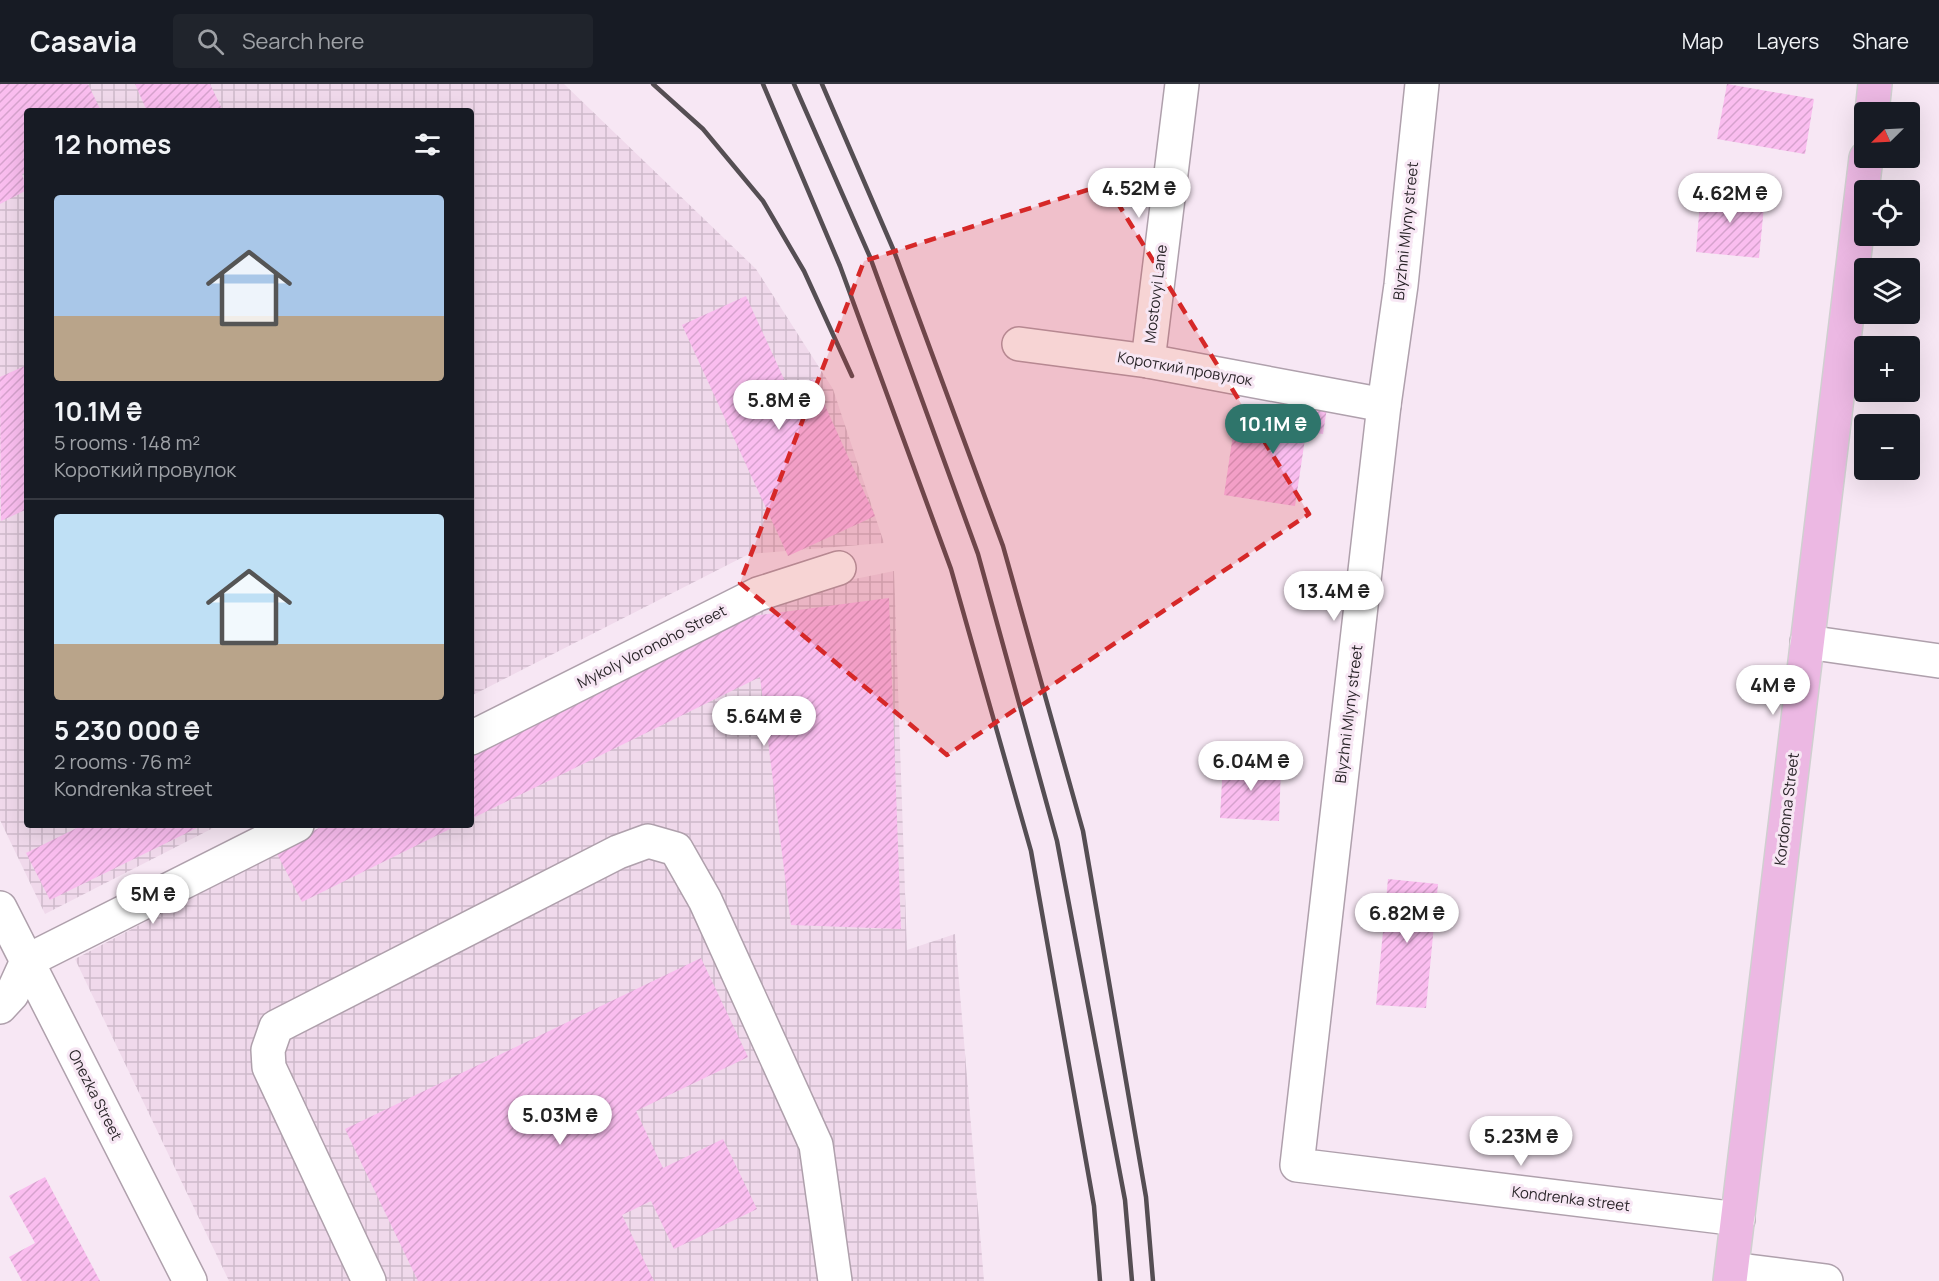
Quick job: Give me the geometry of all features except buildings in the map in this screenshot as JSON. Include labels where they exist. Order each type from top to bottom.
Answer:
[{"type":"main road","points":[[1873,102],[1875,84]]},
{"type":"main road","name":"Kordonna Street","points":[[1731,1275],[1865,168]]},
{"type":"street","name":"Mostovyi Lane","points":[[1148,361],[1182,84]]},
{"type":"street","name":"Blyzhni Mlyny street","points":[[1297,1165],[1384,405],[1401,285],[1422,84]]},
{"type":"street","name":"Короткий провулок","points":[[1019,344],[1148,361],[1384,405]]},
{"type":"street","name":"Mykoly Voronoho Street","points":[[474,736],[758,594],[839,568]]},
{"type":"street","points":[[1807,642],[1939,661]]},
{"type":"street","points":[[0,1007],[12,994],[27,961],[291,828]]},
{"type":"street","points":[[369,1281],[269,1068],[268,1050],[276,1027],[618,852],[648,841],[676,849],[705,900],[816,1145],[835,1281]]},
{"type":"street","name":"Onezka Street","points":[[0,908],[190,1281]]},
{"type":"street","name":"Kondrenka street","points":[[1297,1165],[1738,1219]]},
{"type":"street","points":[[1731,1275],[1826,1281]]},
{"type":"highlighted area","points":[[1106,184],[1309,514],[947,755],[740,583],[864,261]]},
{"type":"shaded area","points":[[0,84],[564,84],[756,269],[833,389],[884,543],[749,554],[474,694],[474,108],[24,108],[24,828],[213,828],[45,914],[0,820]]},
{"type":"shaded area","points":[[894,571],[907,950],[955,934],[984,1281],[229,1281],[75,959],[322,828],[474,828],[474,747],[756,599]]},
{"type":"railway","points":[[653,84],[703,129],[763,201],[804,271],[852,376]]},
{"type":"railway","points":[[763,84],[840,266],[951,569],[1031,851],[1094,1206],[1100,1281]]},
{"type":"railway","points":[[794,84],[870,257],[978,554],[1057,841],[1125,1200],[1132,1281]]},
{"type":"railway","points":[[822,84],[894,251],[1003,546],[1083,831],[1146,1197],[1153,1281]]}]
